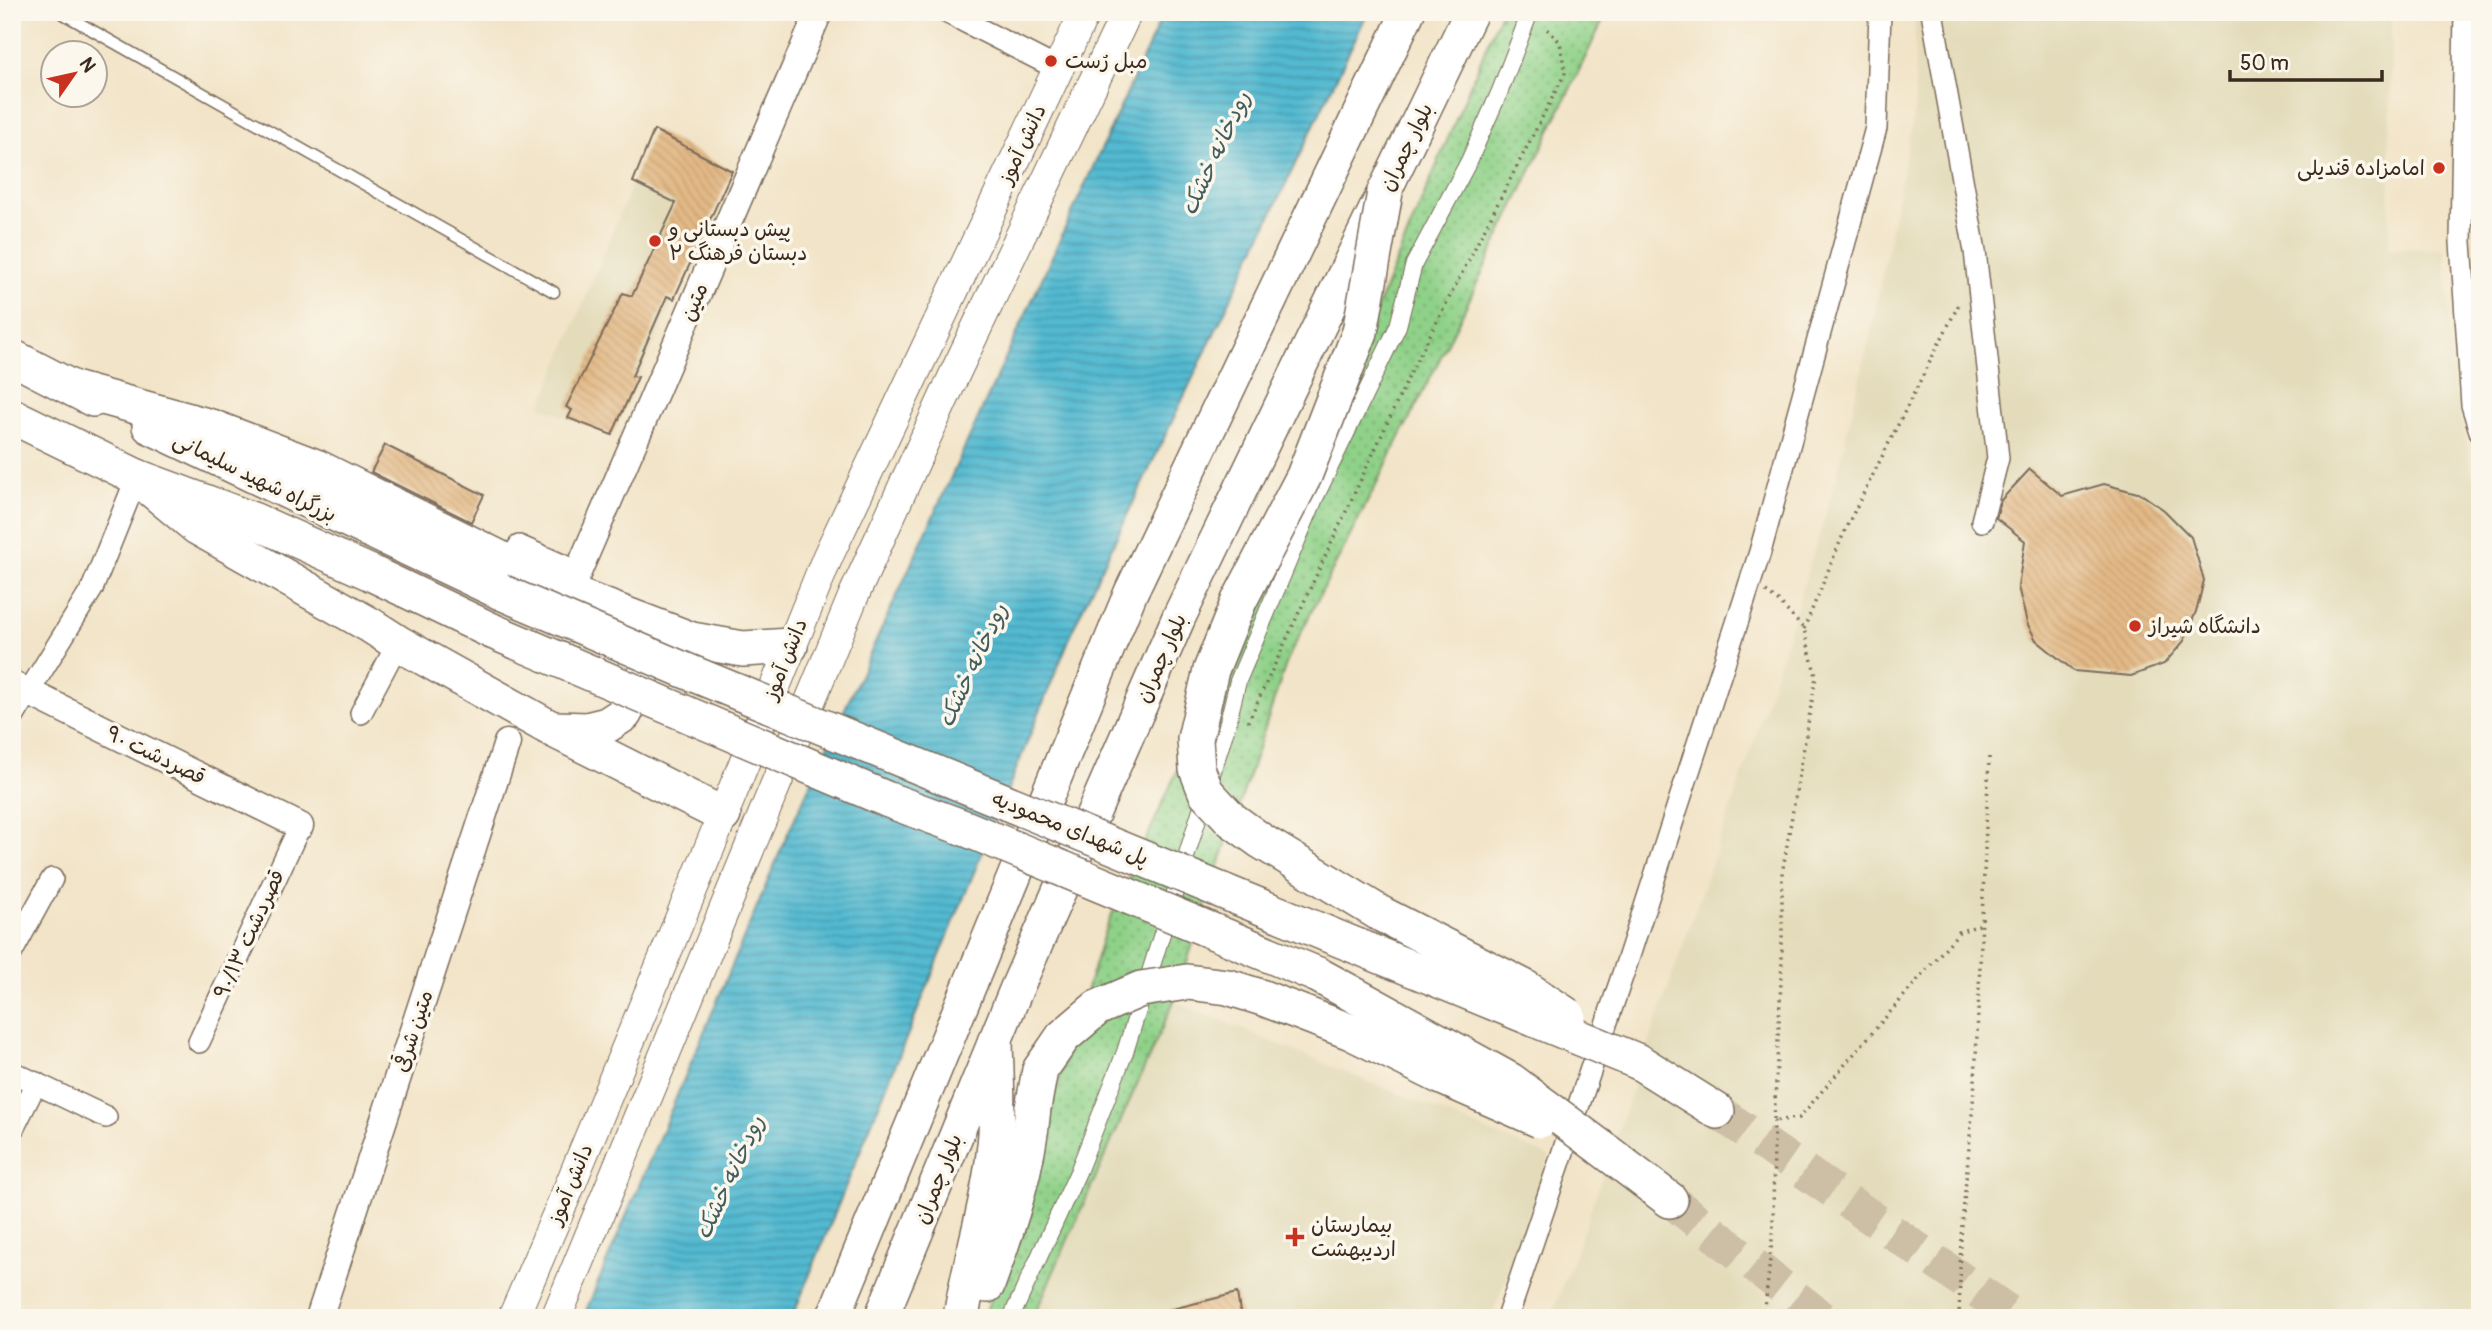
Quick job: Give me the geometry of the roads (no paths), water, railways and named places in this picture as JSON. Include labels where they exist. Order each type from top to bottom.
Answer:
[{"type":"highway","points":[[1385,192],[1360,332],[1304,476],[1240,601],[1211,670],[1195,739],[1197,769],[1206,792],[1232,820],[1261,842],[1381,914],[1524,987],[1717,1111]]},
{"type":"highway","name":"بزرگراه شهید سلیمانی","points":[[12,357],[219,461],[501,592]]},
{"type":"highway","points":[[74,389],[211,427],[316,467],[692,640],[743,649],[790,646]]},
{"type":"highway","name":"بزرگراه شهید سلیمانی","points":[[12,416],[137,477],[255,521],[492,631]]},
{"type":"highway","points":[[137,477],[197,527],[398,643],[552,729],[723,815]]},
{"type":"highway","points":[[552,729],[587,730],[607,725],[624,713],[640,683],[638,663],[626,632],[581,590]]},
{"type":"highway","name":"پل شهدای محمودیه","points":[[501,592],[1639,1062]]},
{"type":"highway","name":"پل شهدای محمودیه","points":[[492,631],[850,783],[1318,975],[1511,1081],[1600,1147]]},
{"type":"highway","points":[[975,1318],[1010,1222],[1030,1136],[1032,1108],[1040,1070],[1063,1037],[1097,1008],[1141,989],[1187,982],[1228,987],[1339,1027],[1440,1076],[1600,1147],[1670,1200]]},
{"type":"highway","points":[[961,1318],[995,1154],[995,1042]]},
{"type":"main road","name":"دانش آموز","points":[[513,1318],[828,556],[1085,12]]},
{"type":"main road","name":"دانش آموز","points":[[556,1318],[853,597],[957,369],[1127,12]]},
{"type":"main road","points":[[833,1318],[1130,592],[1408,12]]},
{"type":"main road","name":"بلوار چمران","points":[[881,1318],[995,1042],[1179,617],[1471,12]]},
{"type":"street","name":"متین","points":[[581,590],[819,12]]},
{"type":"street","points":[[946,12],[1058,69]]},
{"type":"street","points":[[1011,1318],[1077,1172],[1125,1052],[1227,726],[1238,681],[1311,508],[1398,326],[1415,264],[1469,161],[1500,91],[1530,12]]},
{"type":"street","points":[[1507,1318],[1630,953],[1750,581],[1876,128],[1880,12]]},
{"type":"street","points":[[1932,12],[1977,269],[1998,458],[1982,522]]},
{"type":"street","points":[[2465,12],[2461,242],[2472,405],[2480,431]]},
{"type":"street","points":[[12,719],[20,688],[92,589],[137,477]]},
{"type":"street","points":[[519,546],[581,590]]},
{"type":"street","points":[[361,713],[398,643]]},
{"type":"street","name":"۹۰ قصردشت","points":[[20,688],[300,826]]},
{"type":"street","name":"متین شرقی","points":[[319,1318],[507,743]]},
{"type":"street","name":"۹۰/۱۳ قصردشت","points":[[199,1042],[300,826]]},
{"type":"street","points":[[12,952],[52,878]]},
{"type":"street","points":[[12,1072],[106,1117]]},
{"type":"street","points":[[12,1131],[36,1083]]},
{"type":"lane","points":[[60,12],[554,292]]},
{"type":"water","name":"رودخانه خشک","points":[[1164,12],[1368,12],[1077,620],[792,1318],[583,1318],[788,833]]},
{"type":"tunnel","points":[[1717,1111],[2017,1318]]},
{"type":"tunnel","points":[[1670,1200],[1822,1318]]},
{"type":"place","name":"مبل رُست","points":[[1051,61]]},
{"type":"place","name":"امامزاده قندیلی","points":[[2439,168]]},
{"type":"place","name":"پیش دبستانی و دبستان فرهنگ ۲","points":[[655,241]]},
{"type":"place","name":"دانشگاه شیراز","points":[[2135,626]]},
{"type":"place","name":"بیمارستان اردیبهشت","points":[[1295,1237]]}]
